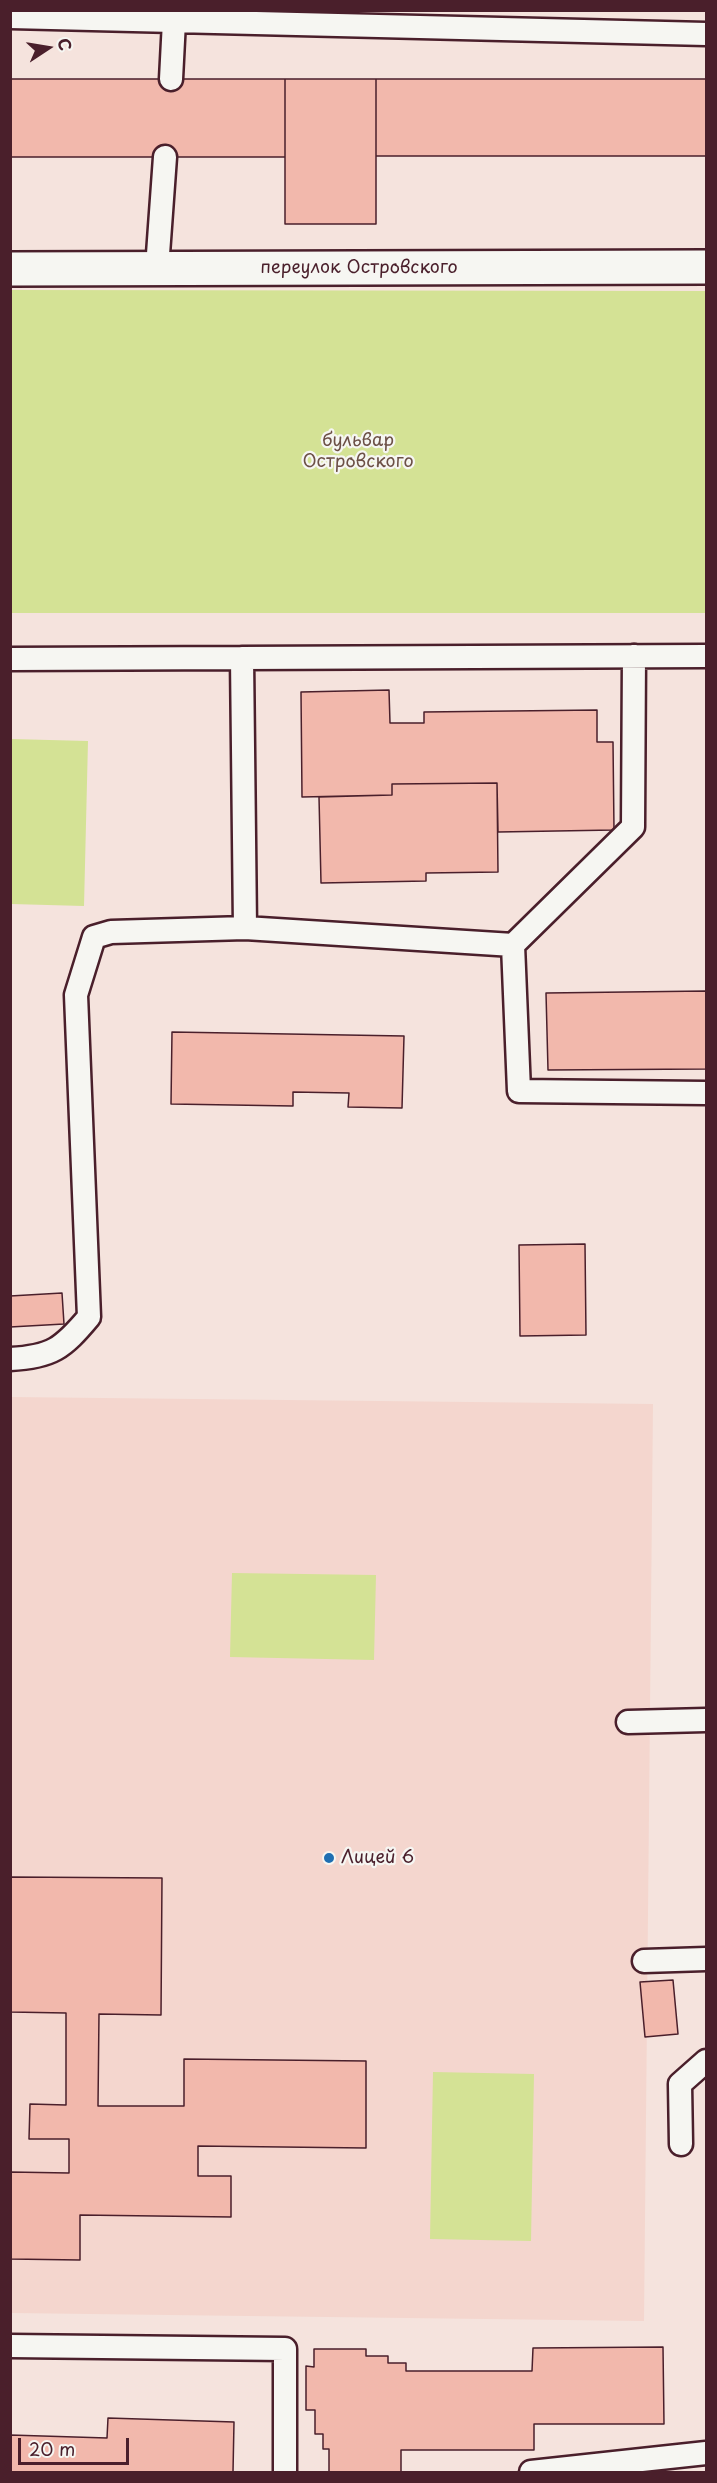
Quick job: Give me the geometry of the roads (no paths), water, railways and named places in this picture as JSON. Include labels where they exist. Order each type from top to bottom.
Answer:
[{"type":"street","name":"переулок Островского","points":[[10,268],[706,267]]},
{"type":"lane","points":[[10,17],[706,34]]},
{"type":"lane","points":[[171,79],[174,21]]},
{"type":"lane","points":[[157,268],[165,157]]},
{"type":"lane","points":[[634,656],[633,826],[513,945],[519,1091],[706,1093]]},
{"type":"lane","points":[[10,659],[706,656]]},
{"type":"lane","points":[[242,658],[245,928]]},
{"type":"lane","points":[[10,1359],[38,1358],[69,1341],[89,1317],[76,995],[94,937],[111,932],[245,928],[513,945]]},
{"type":"lane","points":[[628,1722],[706,1720]]},
{"type":"lane","points":[[645,1961],[706,1959]]},
{"type":"lane","points":[[681,2144],[680,2084],[706,2061]]},
{"type":"lane","points":[[10,2346],[285,2349],[285,2472]]},
{"type":"lane","points":[[531,2472],[706,2454]]},
{"type":"place","name":"Лицей 6","points":[[329,1858]]},
{"type":"park label","name":"бульвар Островского","points":[[358,451]]}]
